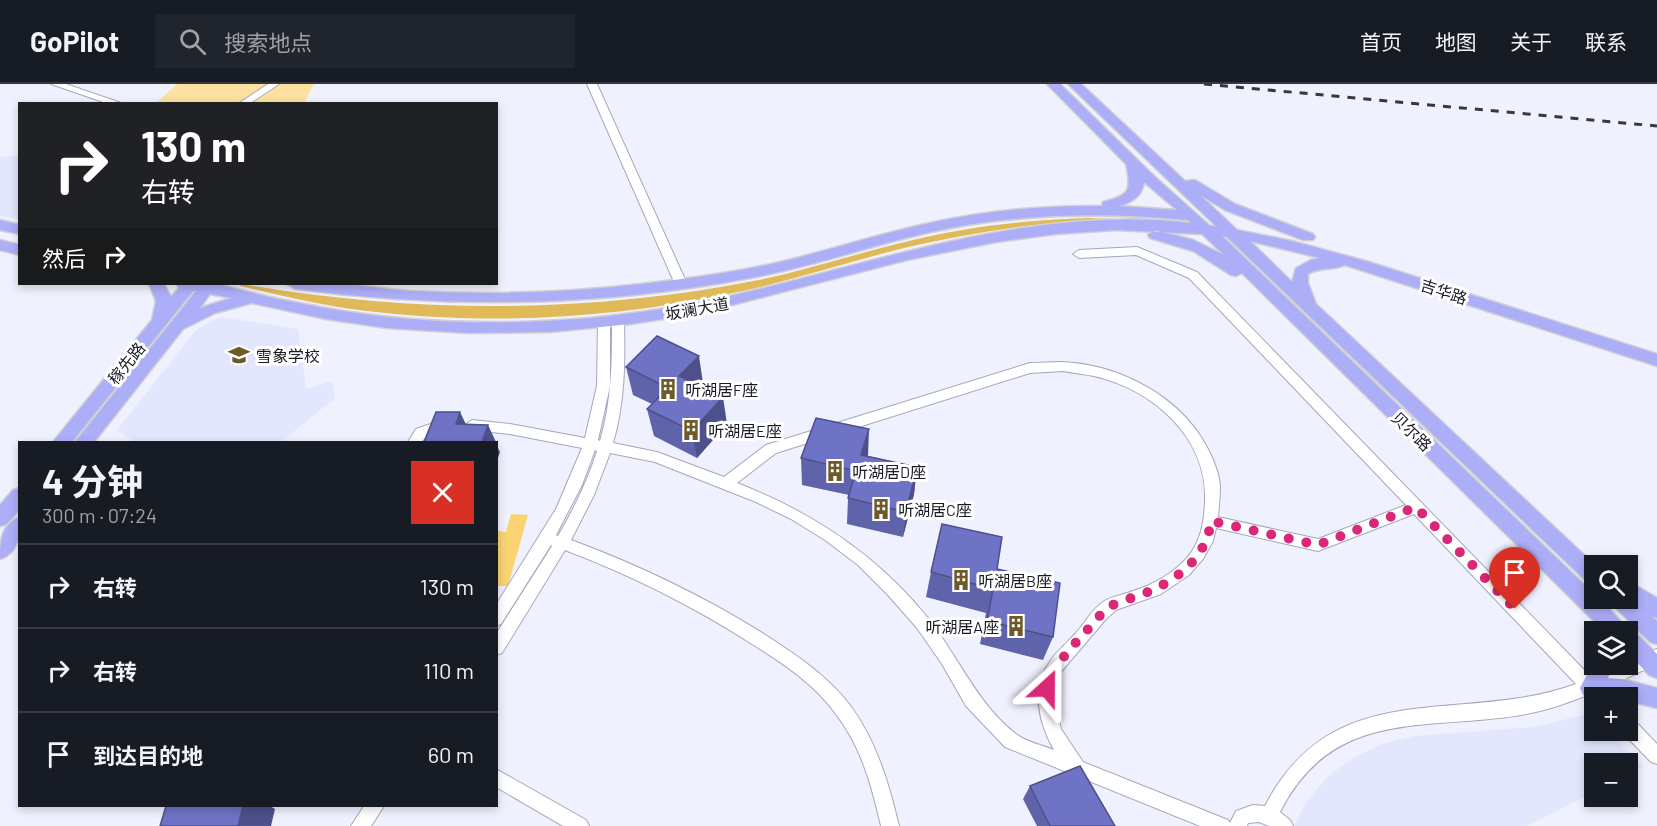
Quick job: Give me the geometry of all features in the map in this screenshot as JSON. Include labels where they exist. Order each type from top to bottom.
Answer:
[{"type":"main road","points":[[1053,84],[1132,164],[1193,217],[1211,225],[1308,237]]},
{"type":"main road","points":[[1074,84],[1151,159],[1211,225]]},
{"type":"main road","points":[[1151,159],[1220,202],[1308,237]]},
{"type":"main road","points":[[1085,210],[1120,202],[1131,197],[1137,185],[1132,164]]},
{"type":"main road","name":"坂澜大道","points":[[303,285],[384,294],[477,298],[572,295],[681,284],[793,264],[907,233],[957,222],[1008,215],[1085,210],[1139,211],[1193,217]]},
{"type":"main road","points":[[0,225],[18,230]]},
{"type":"main road","name":"坂澜大道","points":[[200,285],[320,313],[420,325],[514,327],[611,321],[670,313],[739,300],[907,255],[1031,232],[1100,226],[1211,225]]},
{"type":"main road","name":"吉华路","points":[[1211,225],[1229,233],[1292,245],[1356,263],[1657,360]]},
{"type":"main road","name":"贝尔路","points":[[1211,225],[1293,314],[1609,621]]},
{"type":"main road","points":[[1100,226],[1173,238],[1202,249],[1220,259],[1293,314]]},
{"type":"main road","name":"贝尔路","points":[[1229,233],[1584,566]]},
{"type":"main road","name":"吉华路","points":[[1308,237],[1657,348]]},
{"type":"main road","points":[[0,245],[18,250]]},
{"type":"main road","points":[[1313,310],[1300,283],[1299,275],[1303,269],[1321,262],[1356,263]]},
{"type":"main road","points":[[157,285],[165,301],[165,327],[210,309],[254,299]]},
{"type":"main road","name":"稼先路","points":[[85,441],[195,285]]},
{"type":"main road","name":"稼先路","points":[[63,441],[165,327]]},
{"type":"main road","points":[[1456,473],[1500,528],[1595,621]]},
{"type":"main road","points":[[0,518],[18,497]]},
{"type":"main road","points":[[0,551],[18,528]]},
{"type":"main road","points":[[1552,536],[1584,560]]},
{"type":"main road","points":[[1638,597],[1657,609]]},
{"type":"main road","points":[[1630,609],[1657,635]]},
{"type":"main road","points":[[1638,647],[1654,661]]},
{"type":"main road","points":[[1638,693],[1657,698]]},
{"type":"street","points":[[56,84],[114,102]]},
{"type":"street","points":[[245,102],[274,84]]},
{"type":"street","points":[[592,84],[681,284]]},
{"type":"street","points":[[1079,254],[1137,251],[1193,276],[1590,687]]},
{"type":"street","points":[[498,644],[556,540],[592,485],[598,446],[617,392],[611,321]]},
{"type":"street","points":[[724,484],[771,449],[1029,368],[1065,365],[1101,372],[1127,382],[1156,399],[1182,420],[1201,446],[1212,474],[1215,498],[1209,534],[1204,546],[1188,567],[1163,586],[1108,607],[1060,661],[1052,674],[1046,704],[1049,721],[1055,738],[1079,768]]},
{"type":"street","points":[[415,441],[421,433],[448,423],[510,429],[657,457],[796,515],[830,536],[863,561],[893,590],[922,622],[948,659],[972,700],[1011,741],[1222,826]]},
{"type":"street","points":[[1211,521],[1318,545],[1416,507]]},
{"type":"street","points":[[498,615],[556,540]]},
{"type":"street","points":[[556,540],[628,569],[692,600],[757,638],[819,683],[845,711],[866,745],[881,783],[890,826]]},
{"type":"street","points":[[1607,687],[1654,661]]},
{"type":"street","points":[[1237,826],[1242,817],[1250,813],[1258,812],[1276,821],[1286,784],[1309,758],[1336,738],[1368,724],[1402,716],[1521,706],[1584,695]]},
{"type":"street","points":[[1638,736],[1657,756]]},
{"type":"street","points":[[498,778],[580,826]]},
{"type":"street","points":[[360,826],[374,807]]},
{"type":"shaded area","points":[[177,84],[314,84],[305,102],[157,102]]},
{"type":"shaded area","points":[[18,155],[18,219],[0,216],[0,157]]},
{"type":"shaded area","points":[[1115,219],[1035,225],[956,237],[904,248],[733,293],[641,309],[594,314],[500,319],[406,315],[299,300],[240,286],[248,285],[371,301],[436,305],[565,304],[630,299],[759,280],[935,235],[978,227],[1044,220]]},
{"type":"shaded area","name":"雪象学校","points":[[220,317],[298,329],[306,389],[332,381],[335,398],[282,441],[133,441],[117,430],[197,329]]},
{"type":"shaded area","points":[[511,514],[528,515],[508,586],[498,586],[498,531],[506,532]]},
{"type":"shaded area","points":[[1584,715],[1584,741],[1618,741],[1629,753],[1584,753],[1584,797],[1527,826],[1294,826],[1307,801],[1328,776],[1353,758],[1382,744],[1414,736],[1534,727]]},
{"type":"building","points":[[657,336],[699,356],[679,376],[723,397],[692,431],[647,409],[668,388],[626,367]]},
{"type":"building","points":[[436,412],[460,412],[456,424],[488,425],[482,441],[424,441]]},
{"type":"building","points":[[816,418],[869,429],[861,455],[917,467],[906,512],[848,498],[856,471],[801,458]]},
{"type":"building","points":[[942,524],[1002,537],[997,569],[1060,583],[1053,637],[987,621],[993,589],[931,572]]},
{"type":"building","points":[[1080,766],[1115,826],[1050,826],[1030,786]]},
{"type":"building","points":[[166,807],[243,807],[238,826],[160,826]]},
{"type":"railway","points":[[1204,84],[1657,126]]},
{"type":"place","name":"雪象学校","points":[[239,355]]},
{"type":"place","name":"听湖居F座","points":[[668,389]]},
{"type":"place","name":"听湖居E座","points":[[691,430]]},
{"type":"place","name":"听湖居D座","points":[[835,471]]},
{"type":"place","name":"听湖居C座","points":[[881,509]]},
{"type":"place","name":"听湖居B座","points":[[961,580]]},
{"type":"place","name":"听湖居A座","points":[[1016,626]]},
{"type":"route","points":[[1047,688],[1060,661],[1108,607],[1163,586],[1188,567],[1204,546],[1211,521],[1318,545],[1416,507],[1515,609]]}]
